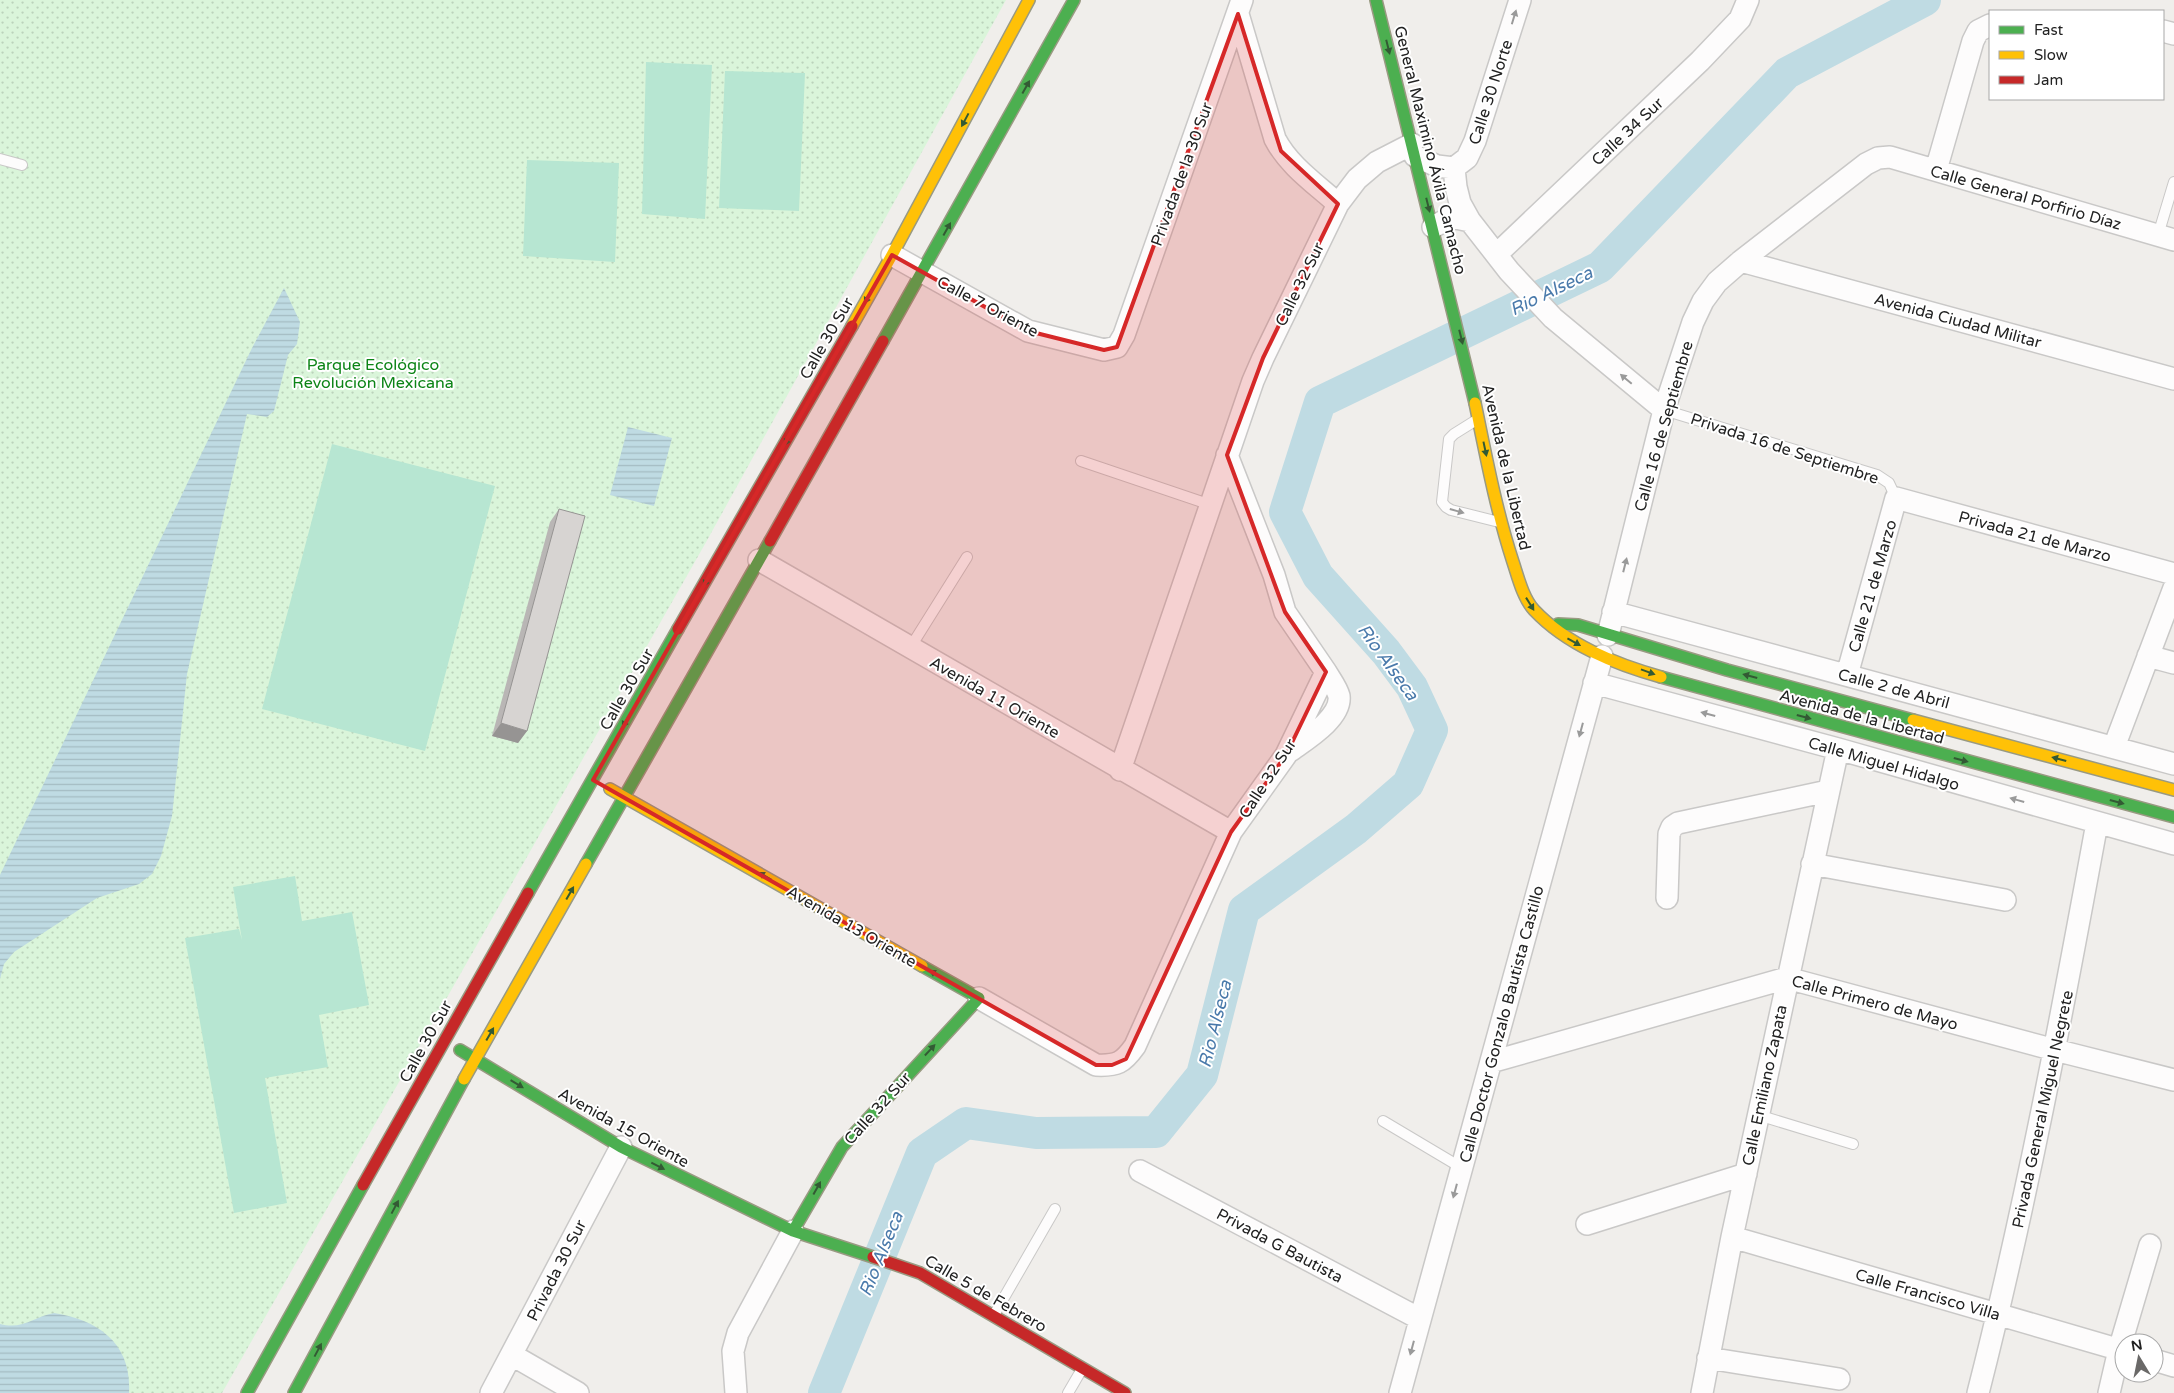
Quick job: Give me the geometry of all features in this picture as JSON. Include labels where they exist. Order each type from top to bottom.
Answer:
[{"type":"main road","name":"Calle 30 Sur","points":[[247,1393],[444,1041],[892,255],[1030,0]]},
{"type":"main road","points":[[294,1393],[476,1059],[924,272],[1074,0]]},
{"type":"main road","name":"General Maximino Ávila Camacho","points":[[1376,0],[1454,307]]},
{"type":"main road","name":"Avenida de la Libertad","points":[[1454,307],[1500,522],[1520,584],[1533,609],[1570,640],[1602,656],[1657,676],[2174,818]]},
{"type":"main road","name":"Avenida de la Libertad","points":[[1550,624],[1578,625],[1727,670],[2174,790]]},
{"type":"main road","name":"Calle 16 de Septiembre","points":[[1602,656],[1608,635]]},
{"type":"main road","points":[[1720,694],[1727,670]]},
{"type":"main road","name":"Avenida 13 Oriente","points":[[593,780],[979,998]]},
{"type":"main road","name":"Calle 32 Sur","points":[[793,1231],[842,1147],[862,1123],[979,998]]},
{"type":"main road","name":"Avenida 15 Oriente","points":[[444,1041],[621,1147],[748,1211],[793,1231]]},
{"type":"main road","name":"Calle 5 de Febrero","points":[[793,1231],[835,1243],[920,1273],[1125,1393]]},
{"type":"street","name":"Calle 30 Norte","points":[[1454,168],[1468,158],[1476,141],[1520,0]]},
{"type":"street","name":"Calle 34 Sur","points":[[1503,262],[1740,19],[1748,0]]},
{"type":"street","points":[[1240,7],[1275,139],[1281,151],[1291,163],[1338,204]]},
{"type":"street","name":"Privada de la 30 Sur","points":[[1117,347],[1124,335],[1240,7]]},
{"type":"street","points":[[1936,170],[1973,41],[1978,31],[1989,26]]},
{"type":"street","points":[[1414,150],[1437,166],[1454,168],[1460,202],[1470,221],[1503,262],[1553,318],[1664,410]]},
{"type":"street","name":"Calle 32 Sur","points":[[1120,770],[1210,505],[1263,358],[1338,204],[1357,179],[1377,162],[1414,150]]},
{"type":"street","name":"Calle General Porfirio Díaz","points":[[1878,158],[1890,157],[2166,237]]},
{"type":"street","name":"Calle 16 de Septiembre","points":[[1608,635],[1664,410],[1693,322],[1703,300],[1717,282],[1741,261],[1866,164],[1878,158]]},
{"type":"street","points":[[1433,227],[1451,217],[1470,221]]},
{"type":"street","name":"Calle 7 Oriente","points":[[892,255],[1028,331],[1104,350],[1117,347]]},
{"type":"street","name":"Avenida Ciudad Militar","points":[[1741,261],[2174,379]]},
{"type":"street","name":"Calle 32 Sur","points":[[1112,1065],[1126,1059],[1135,1046],[1231,832],[1286,755],[1326,672],[1285,612],[1274,575],[1228,455]]},
{"type":"street","name":"Privada 21 de Marzo","points":[[1896,498],[2174,574]]},
{"type":"street","name":"Calle 21 de Marzo","points":[[1847,675],[1896,498]]},
{"type":"street","name":"Avenida 11 Oriente","points":[[759,560],[1120,770],[1231,832]]},
{"type":"street","points":[[2114,747],[2174,588]]},
{"type":"street","name":"Calle 2 de Abril","points":[[1613,612],[2174,764]]},
{"type":"street","name":"Calle Doctor Gonzalo Bautista Castillo","points":[[1400,1393],[1602,656]]},
{"type":"street","points":[[2148,656],[2174,664]]},
{"type":"street","name":"Calle Miguel Hidalgo","points":[[1594,683],[1838,749],[2174,844]]},
{"type":"street","name":"Calle Emiliano Zapata","points":[[1702,1393],[1732,1237],[1838,749]]},
{"type":"street","points":[[1667,898],[1669,834],[1672,827],[1678,823],[1828,790]]},
{"type":"street","name":"Privada General Miguel Negrete","points":[[1978,1393],[1998,1314],[2055,1050],[2097,823]]},
{"type":"street","points":[[1812,864],[2005,900]]},
{"type":"street","name":"Calle Primero de Mayo","points":[[1491,1062],[1787,978],[2174,1080]]},
{"type":"street","name":"Avenida 13 Oriente","points":[[979,998],[1096,1065],[1112,1065]]},
{"type":"street","name":"Privada 30 Sur","points":[[491,1393],[621,1147]]},
{"type":"street","name":"Privada G Bautista","points":[[1140,1171],[1420,1319]]},
{"type":"street","points":[[1586,1224],[1746,1174]]},
{"type":"street","points":[[736,1393],[733,1351],[738,1333],[793,1231]]},
{"type":"street","name":"Calle Francisco Villa","points":[[1732,1237],[2114,1348]]},
{"type":"street","points":[[2126,1333],[2150,1245]]},
{"type":"street","points":[[512,1355],[578,1393]]},
{"type":"street","points":[[1708,1358],[1839,1379]]},
{"type":"street","points":[[2109,1393],[2114,1375]]},
{"type":"lane","points":[[0,159],[22,165]]},
{"type":"lane","points":[[2166,237],[2174,182]]},
{"type":"lane","name":"Privada 16 de Septiembre","points":[[1664,410],[1877,475],[1890,483],[1896,498]]},
{"type":"lane","points":[[1479,418],[1449,439],[1442,502],[1452,510],[1500,522]]},
{"type":"lane","points":[[1081,461],[1210,505]]},
{"type":"lane","points":[[910,648],[967,557]]},
{"type":"lane","points":[[1758,1115],[1853,1144]]},
{"type":"lane","points":[[1383,1121],[1462,1168]]},
{"type":"lane","points":[[994,1316],[1055,1209]]},
{"type":"lane","points":[[1068,1393],[1083,1368]]},
{"type":"highlighted area","points":[[1238,14],[1281,151],[1338,204],[1263,358],[1227,455],[1285,612],[1326,672],[1286,755],[1231,832],[1126,1059],[1112,1065],[1096,1065],[593,780],[892,255],[1028,331],[1104,350],[1117,347]]},
{"type":"green space","name":"Parque Ecológico Revolución Mexicana","points":[[0,0],[1006,0],[705,544],[222,1393],[0,1393]]},
{"type":"green space","points":[[646,62],[712,65],[705,219],[642,214]]},
{"type":"green space","points":[[725,71],[805,73],[799,211],[719,208]]},
{"type":"green space","points":[[527,160],[619,163],[615,262],[523,256]]},
{"type":"green space","points":[[332,444],[495,486],[425,751],[262,709]]},
{"type":"green space","points":[[295,876],[302,921],[352,912],[369,1005],[319,1015],[328,1067],[265,1078],[287,1203],[234,1213],[185,938],[239,929],[242,940],[233,887]]},
{"type":"water","points":[[284,288],[300,322],[297,344],[288,355],[274,411],[267,417],[247,414],[187,674],[172,816],[161,856],[152,874],[139,884],[97,898],[14,952],[4,964],[0,979],[0,875],[252,348]]},
{"type":"water","points":[[628,427],[672,438],[654,506],[610,495]]},
{"type":"water","points":[[54,1313],[70,1316],[85,1322],[98,1328],[110,1337],[125,1361],[129,1393],[0,1393],[0,1324],[22,1324]]},
{"type":"building","points":[[559,509],[585,516],[527,731],[501,723]]},
{"type":"waterway","name":"Rio Alseca","points":[[824,1393],[922,1153],[966,1123],[1036,1133],[1156,1132],[1202,1075],[1244,910],[1356,829],[1408,784],[1432,730],[1412,687],[1386,652],[1318,576],[1285,512],[1320,402],[1600,267],[1787,73],[1925,0]]},
{"type":"traffic: fast","points":[[883,341],[1074,0]]},
{"type":"traffic: fast","points":[[1376,0],[1475,403]]},
{"type":"traffic: fast","points":[[586,864],[770,541]]},
{"type":"traffic: fast","points":[[1558,624],[1578,625],[1727,670],[1913,720]]},
{"type":"traffic: fast","points":[[528,893],[678,629]]},
{"type":"traffic: fast","points":[[1661,677],[2174,817]]},
{"type":"traffic: fast","points":[[793,1231],[842,1147],[979,998],[922,966]]},
{"type":"traffic: fast","points":[[460,1050],[621,1147],[793,1231],[873,1257]]},
{"type":"traffic: fast","points":[[294,1393],[464,1079]]},
{"type":"traffic: fast","points":[[247,1393],[363,1185]]},
{"type":"traffic: slow","points":[[852,326],[1029,0]]},
{"type":"traffic: slow","points":[[1475,403],[1501,523],[1519,581],[1530,605],[1561,633],[1593,652],[1626,666],[1661,677]]},
{"type":"traffic: slow","points":[[1913,720],[2174,790]]},
{"type":"traffic: slow","points":[[610,789],[922,966]]},
{"type":"traffic: slow","points":[[464,1079],[586,864]]},
{"type":"traffic: jam","points":[[678,629],[852,326]]},
{"type":"traffic: jam","points":[[770,541],[883,341]]},
{"type":"traffic: jam","points":[[363,1185],[528,893]]},
{"type":"traffic: jam","points":[[873,1257],[920,1273],[1125,1393]]}]
